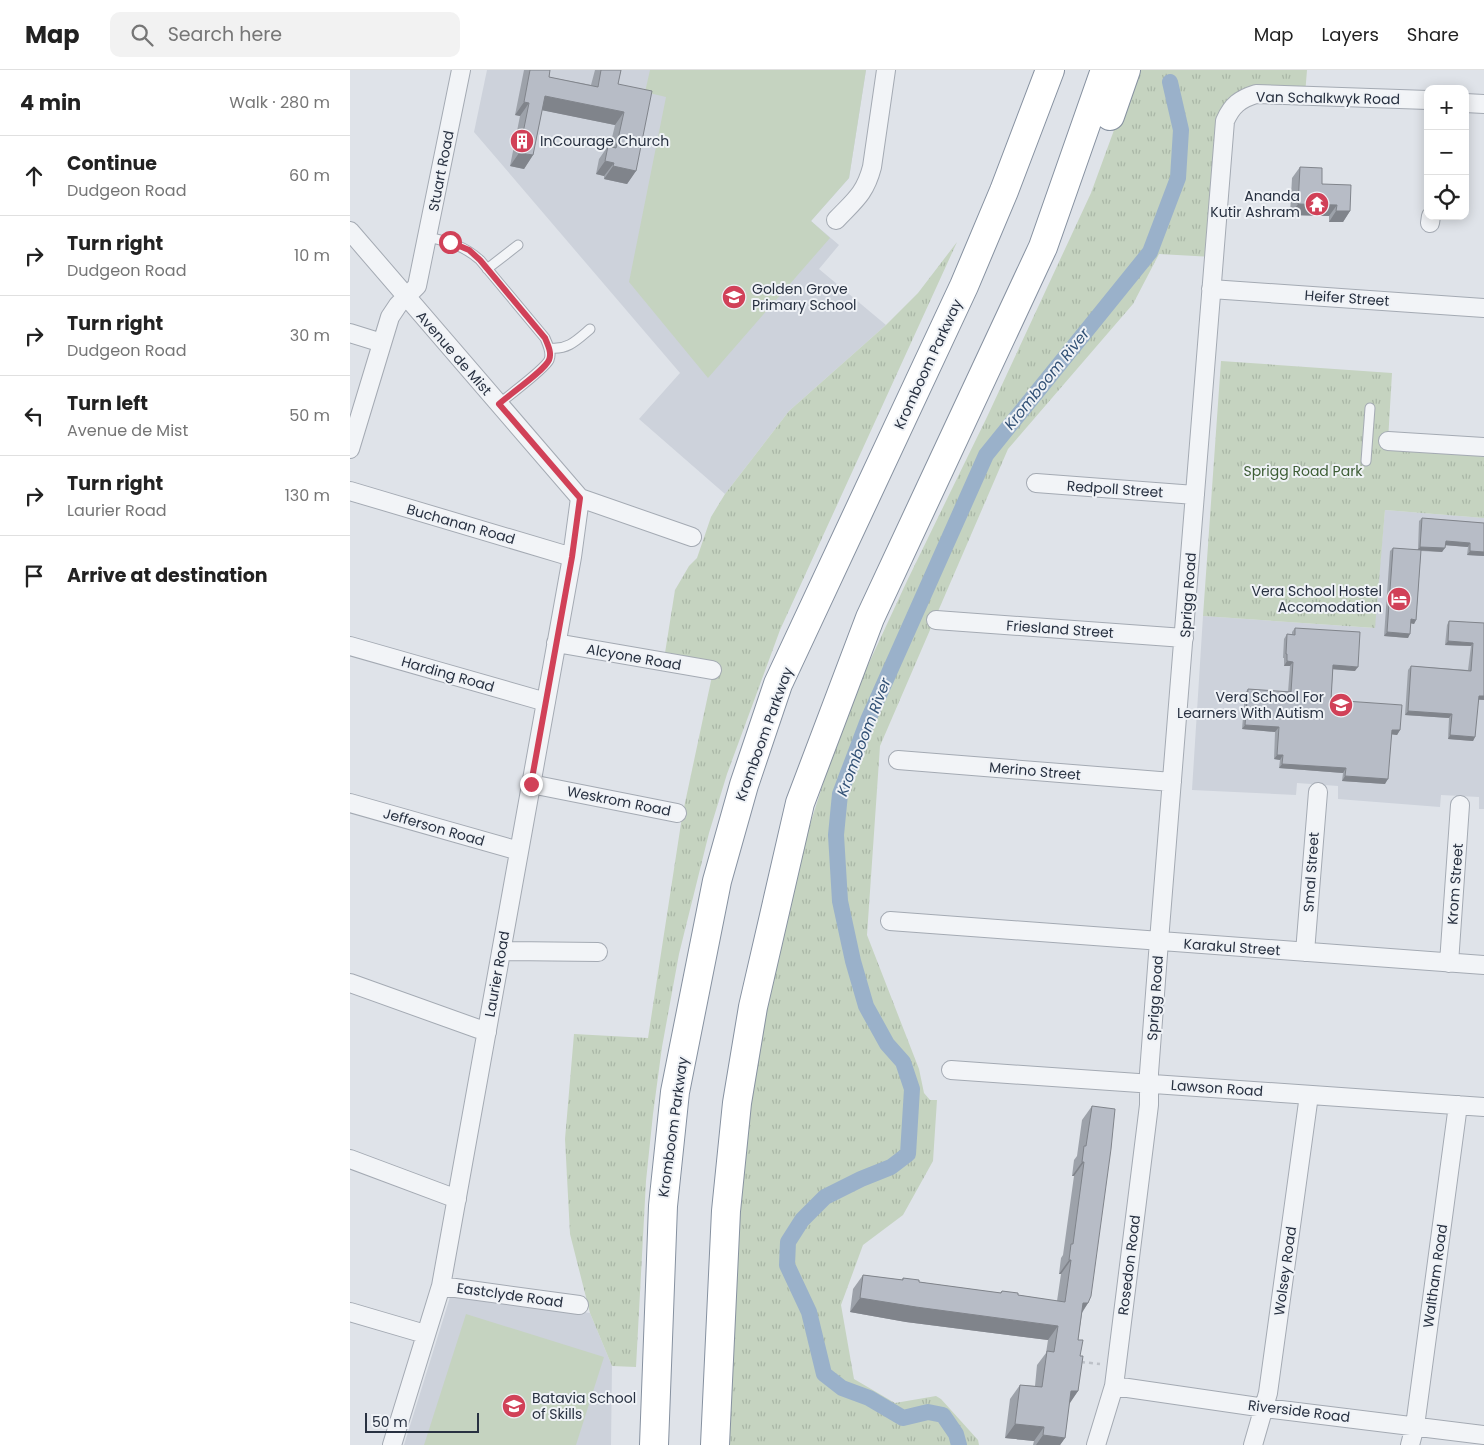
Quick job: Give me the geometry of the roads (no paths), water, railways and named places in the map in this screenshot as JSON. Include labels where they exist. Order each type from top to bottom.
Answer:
[{"type":"highway","name":"Kromboom Parkway","points":[[654,1445],[662,1206],[675,1092],[717,881],[744,785],[778,684],[964,286],[1004,192],[1050,70]]},
{"type":"highway","points":[[715,1445],[726,1211],[737,1103],[753,1007],[800,803],[870,618],[1043,247],[1106,70]]},
{"type":"highway","points":[[1043,247],[1073,204],[1108,120],[1126,70]]},
{"type":"street","name":"Stuart Road","points":[[350,450],[390,317],[398,305],[417,286],[461,70]]},
{"type":"street","points":[[836,220],[868,183],[886,70]]},
{"type":"street","name":"Van Schalkwyk Road","points":[[1231,108],[1242,98],[1256,94],[1424,100]]},
{"type":"street","points":[[1469,103],[1484,104]]},
{"type":"street","name":"Sprigg Road","points":[[1149,1083],[1224,121],[1231,108]]},
{"type":"street","name":"Avenue de Mist","points":[[350,231],[580,498]]},
{"type":"street","name":"Heifer Street","points":[[1211,289],[1484,308]]},
{"type":"street","points":[[350,333],[382,343]]},
{"type":"street","points":[[1378,440],[1484,447]]},
{"type":"street","name":"Redpoll Street","points":[[1036,483],[1195,495]]},
{"type":"street","name":"Buchanan Road","points":[[350,491],[572,557]]},
{"type":"street","points":[[580,498],[692,537]]},
{"type":"street","name":"Laurier Road","points":[[392,1445],[441,1286],[572,557],[580,498]]},
{"type":"street","name":"Friesland Street","points":[[936,620],[1184,638]]},
{"type":"street","name":"Alcyone Road","points":[[556,643],[712,670]]},
{"type":"street","name":"Harding Road","points":[[350,646],[546,702]]},
{"type":"street","name":"Merino Street","points":[[898,760],[1172,782]]},
{"type":"street","name":"Weskrom Road","points":[[531,784],[678,813]]},
{"type":"street","name":"Smal Street","points":[[1305,952],[1318,792]]},
{"type":"street","name":"Jefferson Road","points":[[350,803],[519,851]]},
{"type":"street","name":"Krom Street","points":[[1449,963],[1460,805]]},
{"type":"street","name":"Karakul Street","points":[[890,921],[1484,965]]},
{"type":"street","points":[[501,951],[598,952]]},
{"type":"street","points":[[350,983],[487,1032]]},
{"type":"street","name":"Lawson Road","points":[[950,1070],[1484,1107]]},
{"type":"street","name":"Rosedon Road","points":[[1096,1445],[1114,1386],[1149,1105],[1149,1083]]},
{"type":"street","name":"Wolsey Road","points":[[1254,1445],[1268,1393],[1309,1095]]},
{"type":"street","name":"Waltham Road","points":[[1410,1445],[1415,1426],[1458,1106]]},
{"type":"street","points":[[350,1160],[457,1199]]},
{"type":"street","name":"Eastclyde Road","points":[[441,1286],[579,1305]]},
{"type":"street","points":[[350,1312],[425,1334]]},
{"type":"street","name":"Riverside Road","points":[[1114,1386],[1265,1408],[1484,1435]]},
{"type":"lane","points":[[428,237],[453,243],[469,250],[545,338],[550,348],[550,359],[544,367],[499,404]]},
{"type":"lane","points":[[487,269],[518,245]]},
{"type":"lane","points":[[550,348],[558,349],[569,346],[590,329]]},
{"type":"lane","points":[[1366,461],[1378,440],[1370,408]]},
{"type":"waterway","name":"Kromboom River","points":[[959,1445],[956,1434],[943,1415],[928,1412],[903,1418],[869,1398],[842,1388],[824,1374],[809,1312],[787,1265],[788,1242],[802,1220],[825,1197],[891,1167],[908,1154],[912,1089],[903,1062],[887,1044],[866,1006],[853,961],[840,901],[836,835],[840,794],[868,720],[986,455],[1150,252],[1178,178],[1181,130],[1170,82]]},
{"type":"place","name":"InCourage Church","points":[[522,141]]},
{"type":"place","name":"Ananda Kutir Ashram","points":[[1317,204]]},
{"type":"place","name":"Golden Grove Primary School","points":[[734,297]]},
{"type":"place","name":"Vera School Hostel Accomodation","points":[[1399,599]]},
{"type":"place","name":"Vera School For Learners With Autism","points":[[1341,705]]},
{"type":"place","name":"Batavia School of Skills","points":[[514,1406]]},
{"type":"park label","name":"Sprigg Road Park","points":[[1303,471]]}]
